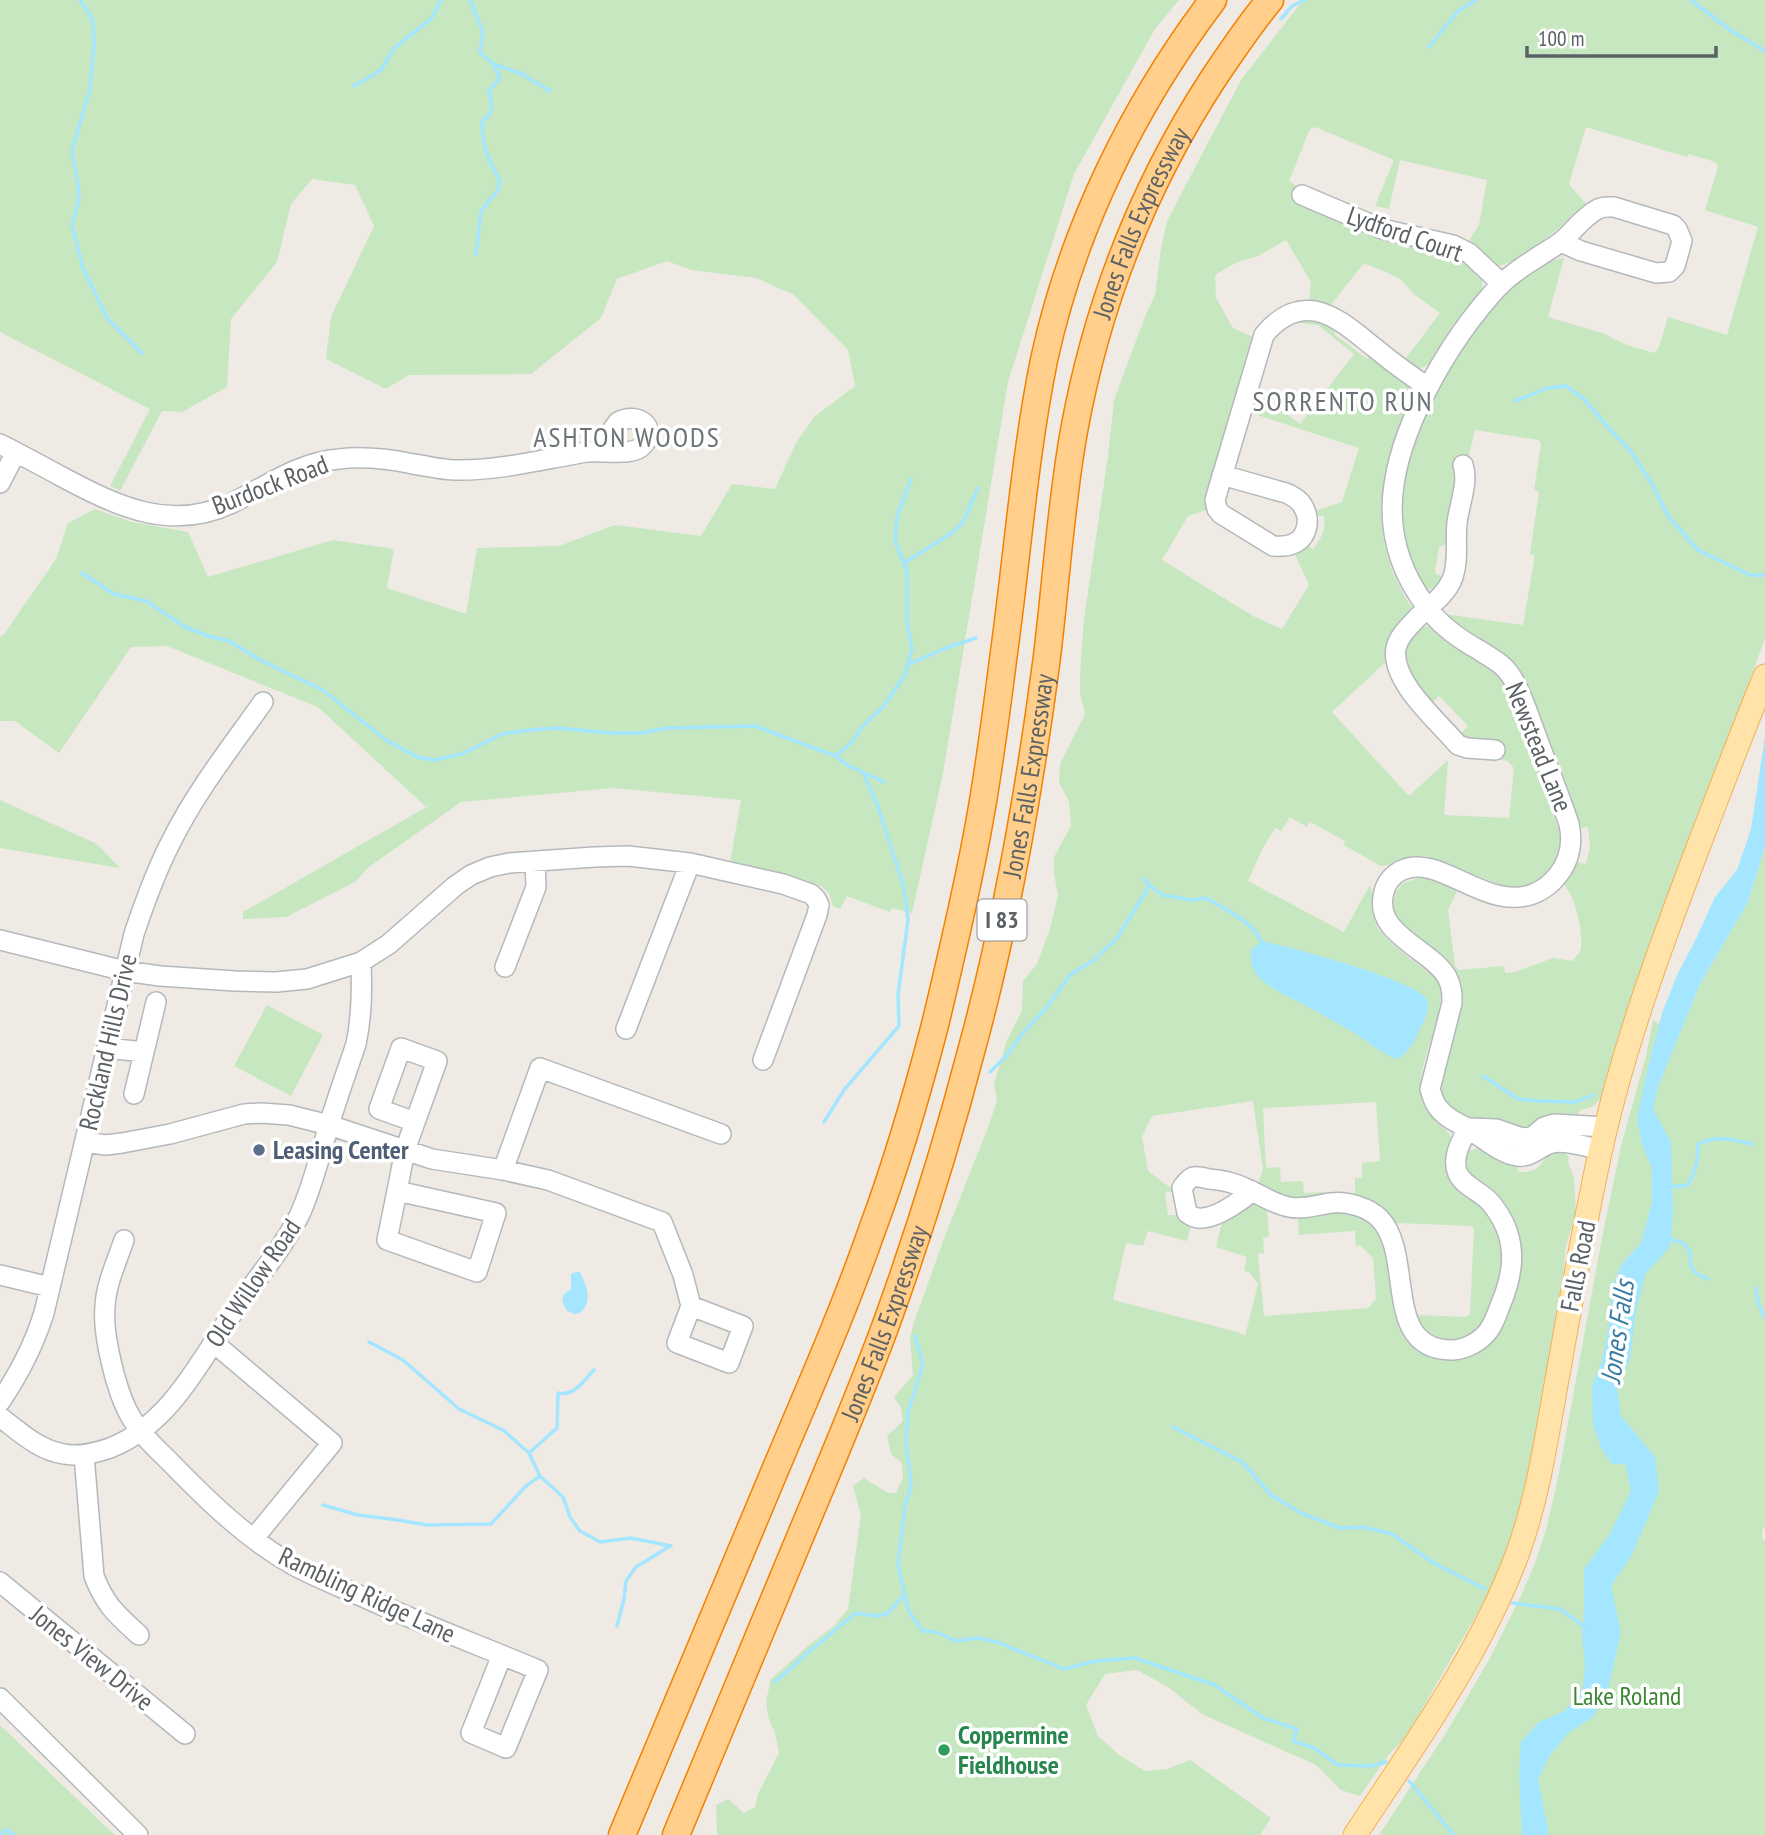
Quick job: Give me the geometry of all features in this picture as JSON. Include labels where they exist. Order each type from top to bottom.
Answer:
[{"type":"highway","name":"Jones Falls Expressway","points":[[622,1835],[821,1362],[894,1167],[934,1027],[979,822],[1004,652],[1032,424],[1045,355],[1065,284],[1092,207],[1123,142],[1158,80],[1213,0]]},
{"type":"highway","name":"Jones Falls Expressway","points":[[676,1835],[864,1384],[912,1250],[973,1044],[1017,844],[1043,683],[1073,435],[1087,365],[1106,299],[1134,225],[1162,164],[1230,52],[1270,0]]},
{"type":"main road","name":"Falls Road","points":[[1355,1835],[1456,1679],[1495,1606],[1517,1556],[1539,1474],[1583,1234],[1606,1127],[1655,964],[1765,676]]},
{"type":"street","name":"Lydford Court","points":[[1302,195],[1382,229],[1453,245],[1469,253],[1501,283]]},
{"type":"street","name":"Newstead Lane","points":[[1561,242],[1581,251],[1663,274],[1675,266],[1682,241],[1673,225],[1605,206],[1590,215],[1561,242],[1519,268],[1501,283],[1457,338],[1428,387],[1402,444],[1395,470],[1392,511],[1398,555],[1408,580],[1427,608],[1460,638],[1502,664],[1518,688],[1571,834],[1569,857],[1556,878],[1539,891],[1511,898],[1499,897],[1428,868],[1408,868],[1397,872],[1390,880],[1382,903],[1390,926],[1440,969],[1448,978],[1452,989],[1452,1003],[1430,1089],[1434,1103],[1442,1113],[1504,1152],[1518,1156],[1529,1155],[1553,1143],[1601,1150]]},
{"type":"street","points":[[1223,475],[1290,495],[1300,502],[1307,511],[1307,525],[1303,536],[1293,545],[1273,546],[1221,514],[1215,500],[1264,335],[1281,318],[1291,313],[1318,311],[1334,318],[1428,387]]},
{"type":"street","points":[[0,484],[8,448]]},
{"type":"street","name":"Burdock Road","points":[[8,448],[102,498],[126,508],[166,516],[187,515],[229,505],[290,472],[336,459],[387,459],[456,470],[494,468],[597,451]]},
{"type":"street","points":[[1463,465],[1465,476],[1457,522],[1454,576],[1442,596],[1427,608],[1399,639],[1396,648],[1398,670],[1417,699],[1458,745],[1495,750]]},
{"type":"street","name":"Rockland Hills Drive","points":[[0,1402],[26,1360],[36,1337],[143,906],[173,837],[262,702]]},
{"type":"street","points":[[0,940],[125,971],[195,979],[276,982],[307,979],[361,962],[389,944],[455,886],[490,867],[535,861],[628,856],[690,863],[783,884],[811,894],[819,905],[763,1060]]},
{"type":"street","points":[[505,967],[536,887],[535,861]]},
{"type":"street","points":[[626,1029],[690,863]]},
{"type":"street","name":"Old Willow Road","points":[[0,1418],[36,1445],[65,1455],[83,1455],[99,1452],[141,1432],[157,1419],[177,1395],[274,1257],[300,1214],[356,1044],[361,1021],[361,962]]},
{"type":"street","points":[[134,1094],[156,1002]]},
{"type":"street","points":[[107,1048],[144,1052]]},
{"type":"street","points":[[503,1170],[540,1068],[721,1134]]},
{"type":"street","points":[[85,1142],[106,1145],[122,1143],[170,1134],[244,1114],[289,1115],[329,1125],[432,1159],[503,1170],[548,1181],[662,1222],[683,1275],[691,1306]]},
{"type":"street","points":[[397,1191],[496,1213],[477,1272],[387,1240],[405,1150],[415,1122]]},
{"type":"street","name":"Newstead Lane","points":[[1468,1128],[1496,1129],[1522,1138],[1532,1137],[1544,1127],[1554,1124],[1606,1127]]},
{"type":"street","points":[[1252,1191],[1288,1207],[1301,1209],[1343,1203],[1368,1210],[1380,1219],[1396,1249],[1404,1312],[1409,1325],[1419,1339],[1444,1350],[1457,1350],[1481,1339],[1490,1328],[1509,1285],[1513,1251],[1502,1220],[1489,1202],[1458,1173],[1456,1157],[1468,1128]]},
{"type":"street","name":"Rambling Ridge Lane","points":[[124,1240],[108,1289],[105,1324],[122,1399],[141,1432],[200,1493],[254,1538],[291,1564],[411,1619],[502,1655],[538,1670],[506,1748],[471,1733],[502,1655]]},
{"type":"street","points":[[0,1275],[50,1287]]},
{"type":"street","points":[[214,1343],[332,1443],[254,1538]]},
{"type":"street","points":[[83,1455],[94,1576],[111,1609],[139,1635]]},
{"type":"street","name":"Jones View Drive","points":[[0,1582],[185,1734]]},
{"type":"street","points":[[0,1698],[138,1835]]},
{"type":"green space","points":[[0,0],[1179,0],[1155,29],[1074,174],[1008,382],[943,773],[912,913],[891,908],[890,912],[847,896],[840,909],[833,906],[829,893],[821,886],[785,874],[730,863],[741,800],[613,788],[461,802],[369,867],[355,882],[286,917],[243,919],[243,912],[430,805],[425,806],[318,707],[167,646],[131,647],[59,753],[15,721],[0,721],[0,637],[56,559],[68,523],[95,509],[132,522],[188,532],[208,577],[333,540],[394,549],[387,588],[466,614],[477,548],[559,546],[615,525],[701,536],[732,484],[775,489],[796,443],[814,417],[855,386],[848,350],[794,295],[756,278],[691,270],[667,261],[617,279],[601,318],[531,374],[409,375],[386,389],[326,359],[331,317],[374,226],[355,185],[312,179],[291,204],[277,262],[231,319],[227,387],[182,412],[162,411],[120,491],[110,486],[150,409],[0,332]]},
{"type":"green space","points":[[1303,0],[1765,0],[1765,639],[1688,847],[1609,1083],[1595,1105],[1580,1110],[1578,1114],[1552,1114],[1523,1131],[1499,1122],[1473,1121],[1453,1111],[1443,1099],[1440,1087],[1463,995],[1461,980],[1399,920],[1393,911],[1397,890],[1404,883],[1421,877],[1433,879],[1457,891],[1448,910],[1455,966],[1459,970],[1504,966],[1505,973],[1553,958],[1573,961],[1580,952],[1580,927],[1572,898],[1564,885],[1578,862],[1586,864],[1590,847],[1588,827],[1579,828],[1533,698],[1516,665],[1444,614],[1523,625],[1535,555],[1530,554],[1539,492],[1534,490],[1541,444],[1539,440],[1475,430],[1467,463],[1454,468],[1456,477],[1449,544],[1439,547],[1435,573],[1444,577],[1435,588],[1426,589],[1421,584],[1409,558],[1401,518],[1403,482],[1424,417],[1451,367],[1490,310],[1544,262],[1564,258],[1548,317],[1602,333],[1627,345],[1654,353],[1659,347],[1668,317],[1727,335],[1758,227],[1705,210],[1718,167],[1715,162],[1689,154],[1687,157],[1586,127],[1569,184],[1586,204],[1526,253],[1501,265],[1492,265],[1468,242],[1479,225],[1487,180],[1400,160],[1389,209],[1375,206],[1394,160],[1315,127],[1310,129],[1289,181],[1301,189],[1297,201],[1371,233],[1456,254],[1482,276],[1482,290],[1459,317],[1429,364],[1418,370],[1403,362],[1440,313],[1414,294],[1399,278],[1364,263],[1330,306],[1309,303],[1311,282],[1286,240],[1215,275],[1216,298],[1233,328],[1255,338],[1207,503],[1209,509],[1188,516],[1162,560],[1253,616],[1282,629],[1309,585],[1294,552],[1305,544],[1313,549],[1318,541],[1324,530],[1324,516],[1315,516],[1314,511],[1342,502],[1359,448],[1248,412],[1255,390],[1300,424],[1354,354],[1318,325],[1291,322],[1304,320],[1315,320],[1331,326],[1337,330],[1334,334],[1367,359],[1371,355],[1409,384],[1413,397],[1394,442],[1383,488],[1382,512],[1388,558],[1402,592],[1414,609],[1391,637],[1389,659],[1332,712],[1409,796],[1448,760],[1444,815],[1509,818],[1514,768],[1507,761],[1497,759],[1498,746],[1466,740],[1461,733],[1468,726],[1439,696],[1433,702],[1419,687],[1408,669],[1404,650],[1407,641],[1414,633],[1429,626],[1457,649],[1492,670],[1507,688],[1561,835],[1560,855],[1550,871],[1538,880],[1508,888],[1426,856],[1412,856],[1381,866],[1344,845],[1345,841],[1310,822],[1307,827],[1290,817],[1281,831],[1275,828],[1248,881],[1344,932],[1370,885],[1374,917],[1383,935],[1440,983],[1439,1012],[1422,1074],[1422,1101],[1429,1114],[1447,1132],[1454,1144],[1450,1168],[1455,1178],[1487,1213],[1499,1233],[1503,1249],[1502,1278],[1488,1316],[1474,1335],[1451,1342],[1429,1334],[1419,1324],[1415,1315],[1466,1317],[1470,1314],[1474,1229],[1471,1226],[1396,1225],[1372,1201],[1362,1196],[1359,1200],[1355,1198],[1355,1178],[1362,1178],[1362,1163],[1380,1161],[1376,1102],[1263,1108],[1266,1168],[1280,1167],[1281,1182],[1303,1181],[1304,1193],[1326,1192],[1326,1197],[1298,1200],[1276,1195],[1258,1184],[1263,1169],[1253,1101],[1152,1116],[1142,1137],[1148,1171],[1175,1191],[1165,1192],[1168,1215],[1179,1215],[1191,1226],[1187,1241],[1148,1231],[1143,1246],[1126,1243],[1113,1300],[1245,1336],[1258,1284],[1249,1272],[1244,1271],[1247,1257],[1216,1247],[1222,1222],[1254,1203],[1264,1205],[1267,1209],[1269,1237],[1263,1238],[1264,1253],[1258,1254],[1264,1316],[1368,1308],[1376,1299],[1373,1258],[1360,1245],[1356,1246],[1355,1231],[1299,1235],[1298,1215],[1346,1213],[1364,1219],[1374,1226],[1385,1241],[1391,1259],[1400,1318],[1406,1335],[1419,1348],[1439,1355],[1455,1357],[1471,1354],[1485,1346],[1499,1330],[1517,1285],[1521,1259],[1519,1239],[1508,1212],[1496,1195],[1472,1174],[1463,1162],[1467,1151],[1480,1148],[1516,1165],[1519,1172],[1535,1169],[1550,1153],[1563,1152],[1569,1157],[1568,1163],[1574,1177],[1576,1212],[1566,1246],[1560,1301],[1531,1477],[1509,1554],[1406,1737],[1390,1753],[1360,1796],[1341,1790],[1316,1765],[1202,1714],[1168,1687],[1137,1670],[1105,1674],[1086,1705],[1098,1736],[1118,1754],[1145,1771],[1167,1769],[1190,1760],[1271,1818],[1260,1835],[717,1835],[716,1805],[728,1799],[744,1813],[755,1807],[758,1794],[779,1753],[766,1701],[771,1679],[834,1626],[848,1609],[861,1515],[853,1486],[864,1478],[888,1493],[896,1493],[903,1478],[902,1463],[891,1454],[887,1436],[903,1421],[901,1408],[894,1397],[913,1375],[910,1338],[913,1325],[990,1122],[997,1100],[994,1084],[1006,1043],[1022,1010],[1023,981],[1037,964],[1050,929],[1058,895],[1054,857],[1071,826],[1069,802],[1059,782],[1060,764],[1085,714],[1080,693],[1084,619],[1114,400],[1155,295],[1167,221],[1241,80]]},
{"type":"green space","points":[[0,800],[97,844],[120,868],[0,848]]},
{"type":"green space","name":"Lake Roland","points":[[1765,847],[1765,1526],[1762,1537],[1765,1541],[1765,1835],[1379,1835],[1448,1730],[1490,1658],[1535,1563],[1558,1478],[1621,1146],[1653,1020],[1678,1038],[1700,984],[1748,902]]},
{"type":"green space","points":[[267,1005],[323,1035],[291,1096],[234,1066]]},
{"type":"green space","points":[[0,1725],[105,1826],[115,1835],[0,1835]]},
{"type":"water","name":"Jones Falls","points":[[1765,736],[1765,847],[1748,902],[1700,984],[1658,1087],[1653,1109],[1671,1142],[1673,1212],[1670,1247],[1646,1273],[1636,1311],[1630,1359],[1617,1388],[1621,1416],[1655,1457],[1659,1491],[1632,1555],[1611,1586],[1621,1632],[1608,1690],[1594,1716],[1567,1734],[1550,1755],[1538,1779],[1549,1835],[1522,1835],[1519,1773],[1521,1742],[1539,1722],[1565,1711],[1583,1688],[1584,1569],[1610,1534],[1631,1491],[1625,1464],[1612,1464],[1602,1450],[1593,1424],[1592,1386],[1602,1361],[1610,1318],[1611,1289],[1622,1264],[1641,1243],[1652,1202],[1652,1169],[1642,1144],[1637,1119],[1647,1072],[1662,1013],[1678,973],[1715,897],[1737,870],[1751,829]]},
{"type":"water","points":[[1262,941],[1375,973],[1416,990],[1428,1001],[1428,1009],[1411,1046],[1398,1059],[1393,1057],[1267,984],[1256,973],[1251,961],[1251,950]]},
{"type":"water","points":[[580,1272],[583,1278],[588,1299],[580,1313],[574,1314],[566,1310],[562,1301],[564,1294],[571,1289],[571,1274]]},
{"type":"waterway","points":[[80,0],[93,20],[94,47],[90,89],[72,151],[79,199],[72,225],[83,268],[107,318],[142,353]]},
{"type":"waterway","points":[[354,86],[381,70],[394,48],[431,19],[441,0]]},
{"type":"waterway","points":[[470,0],[483,32],[480,52],[493,64],[500,78],[489,91],[492,108],[482,121],[486,152],[500,181],[498,190],[481,211],[476,254]]},
{"type":"waterway","points":[[1281,19],[1292,6],[1305,0]]},
{"type":"waterway","points":[[1429,47],[1458,11],[1476,0]]},
{"type":"waterway","points":[[1691,0],[1730,30],[1765,51]]},
{"type":"waterway","points":[[493,64],[522,74],[550,91]]},
{"type":"waterway","points":[[1515,401],[1547,388],[1566,386],[1584,399],[1632,453],[1668,516],[1698,550],[1750,575],[1765,575]]},
{"type":"waterway","points":[[836,756],[883,707],[905,675],[912,649],[907,621],[907,571],[895,541],[897,517],[911,479]]},
{"type":"waterway","points":[[904,563],[952,533],[963,522],[978,488]]},
{"type":"waterway","points":[[82,573],[114,594],[146,601],[185,627],[229,641],[262,661],[323,690],[386,740],[417,757],[434,760],[462,754],[502,734],[529,730],[558,728],[641,733],[667,728],[755,726],[836,756],[847,765],[884,782]]},
{"type":"waterway","points":[[907,665],[976,638]]},
{"type":"waterway","points":[[824,1122],[844,1090],[899,1026],[898,995],[908,920],[904,887],[877,804],[864,775]]},
{"type":"waterway","points":[[1143,879],[1162,895],[1192,900],[1206,898],[1243,920],[1255,931],[1264,945]]},
{"type":"waterway","points":[[990,1072],[1046,1008],[1070,975],[1094,960],[1117,938],[1150,885]]},
{"type":"waterway","points":[[1483,1076],[1518,1099],[1576,1102],[1593,1095]]},
{"type":"waterway","points":[[1670,1187],[1688,1185],[1696,1165],[1698,1144],[1719,1139],[1752,1144]]},
{"type":"waterway","points":[[1666,1238],[1683,1243],[1689,1250],[1695,1273],[1708,1279]]},
{"type":"waterway","points":[[1756,1288],[1758,1303],[1765,1318]]},
{"type":"waterway","points":[[915,1336],[923,1364],[908,1412],[906,1441],[911,1486],[905,1506],[898,1566],[909,1612],[923,1631],[936,1632],[957,1641],[977,1638],[997,1642],[1064,1669],[1096,1661],[1135,1658],[1215,1685],[1263,1718],[1297,1729],[1293,1741],[1314,1748],[1338,1765],[1371,1766],[1386,1762]]},
{"type":"waterway","points":[[369,1342],[403,1360],[459,1409],[503,1430],[529,1453],[540,1476],[563,1497],[570,1517],[580,1531],[600,1542],[631,1538],[671,1546]]},
{"type":"waterway","points":[[529,1453],[557,1428],[558,1393],[574,1390],[594,1370]]},
{"type":"waterway","points":[[1173,1427],[1242,1462],[1271,1495],[1303,1514],[1340,1528],[1363,1527],[1392,1534],[1432,1562],[1485,1589]]},
{"type":"waterway","points":[[323,1505],[358,1515],[427,1525],[491,1524],[526,1486],[540,1476]]},
{"type":"waterway","points":[[617,1626],[626,1581],[636,1567],[670,1546]]},
{"type":"waterway","points":[[775,1682],[856,1613],[875,1616],[887,1614],[904,1595]]},
{"type":"waterway","points":[[1512,1603],[1560,1609],[1587,1629]]},
{"type":"waterway","points":[[1409,1781],[1454,1835]]},
{"type":"waterway","points":[[0,1835],[6,1830],[14,1835]]},
{"type":"place","name":"Leasing Center","points":[[259,1150]]},
{"type":"place","name":"Coppermine Fieldhouse","points":[[944,1750]]},
{"type":"district","name":"SORRENTO RUN","points":[[1343,401]]},
{"type":"district","name":"ASHTON WOODS","points":[[627,437]]}]
